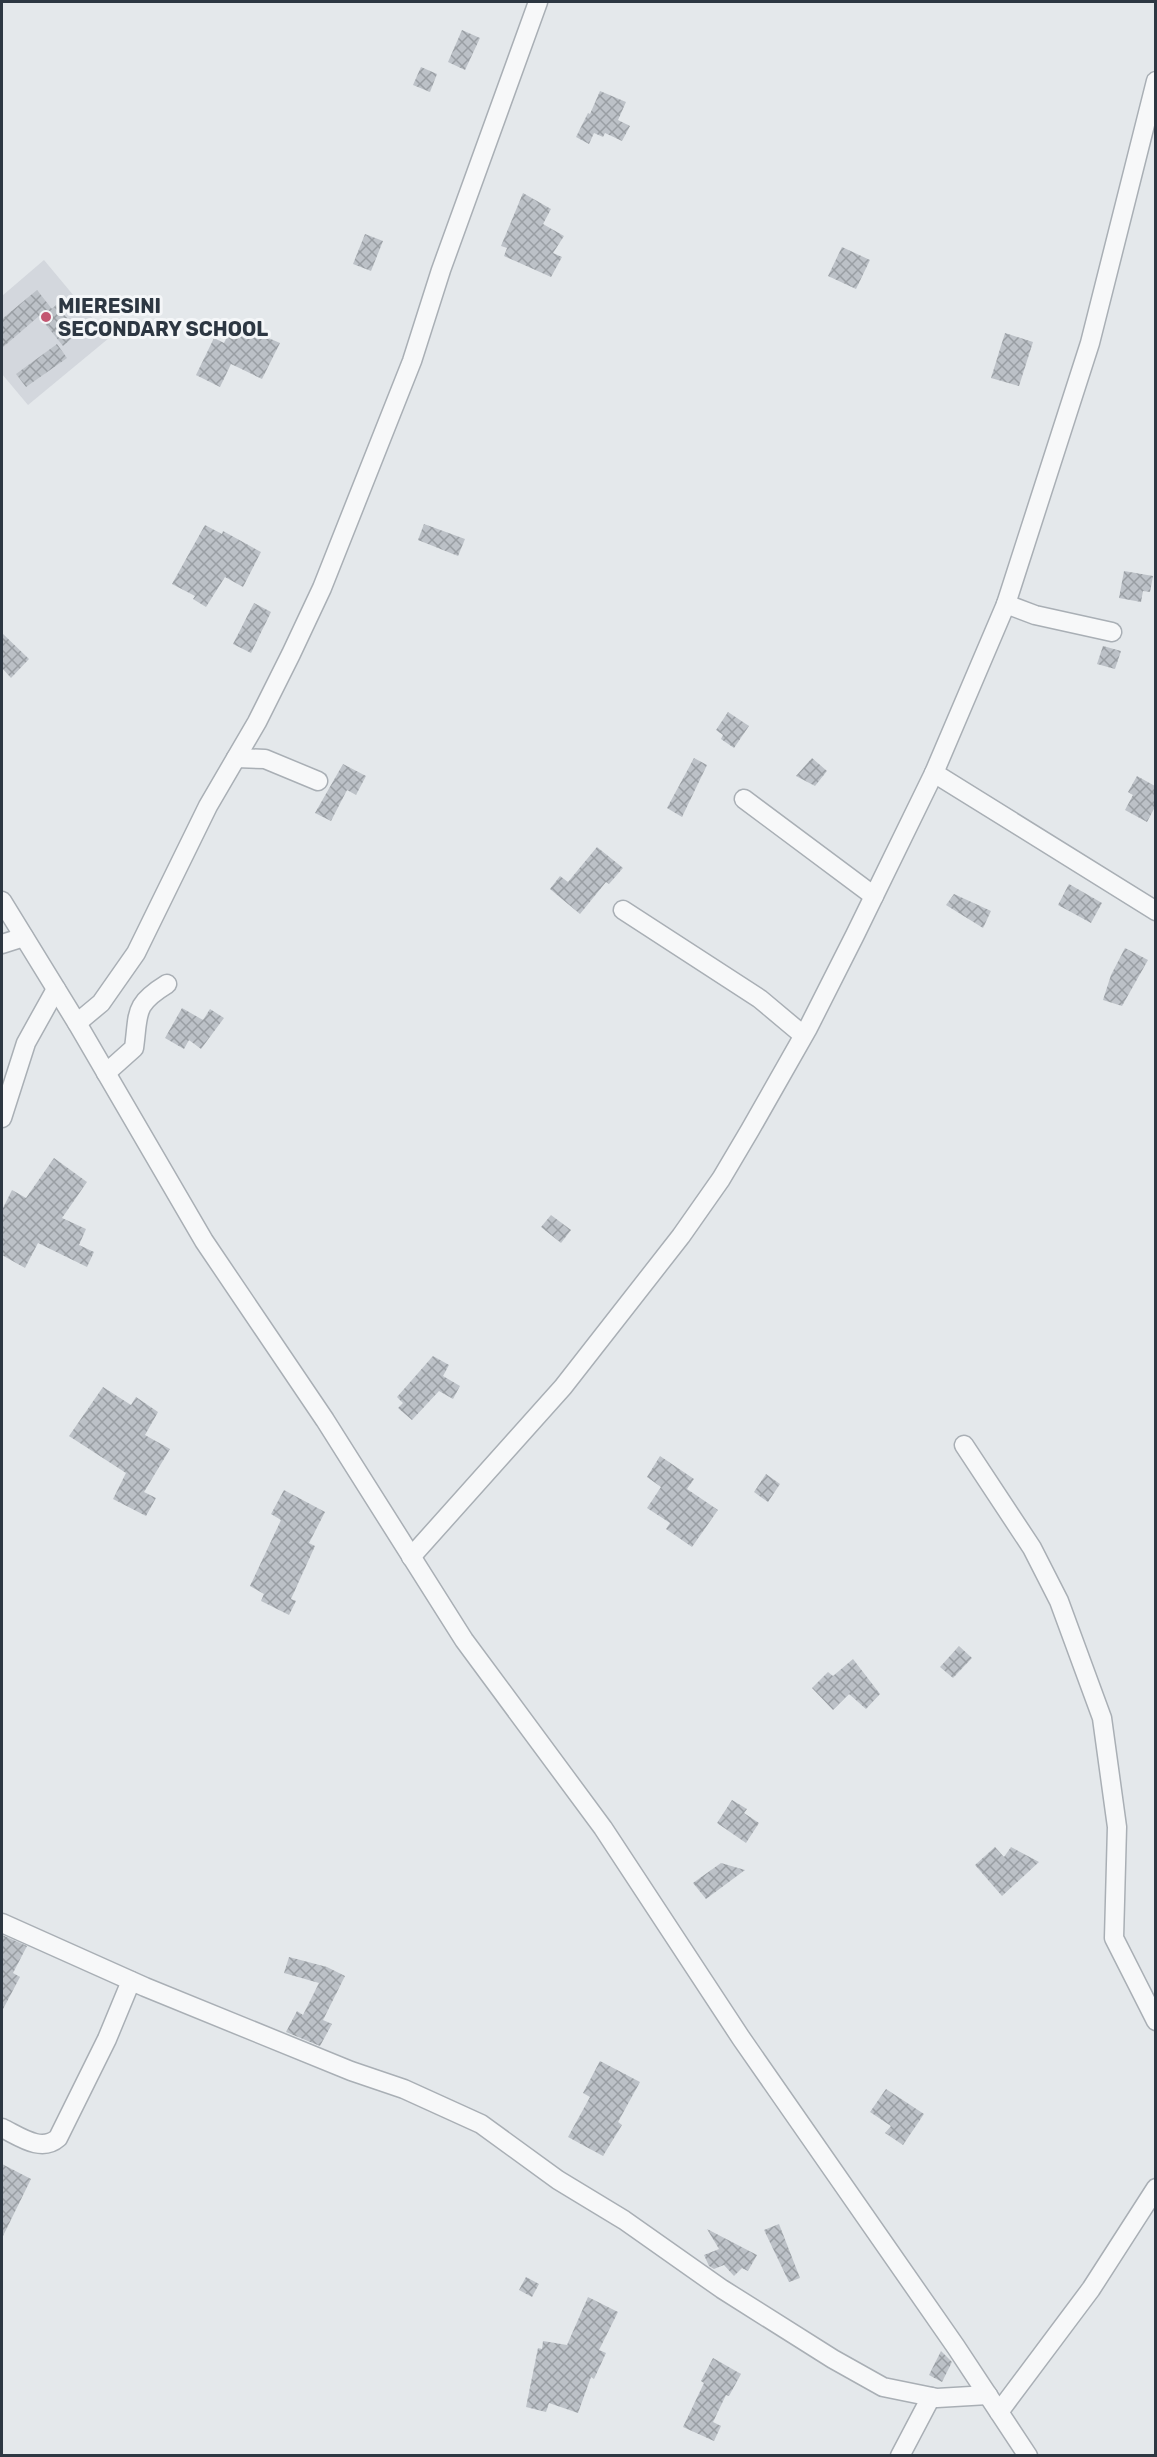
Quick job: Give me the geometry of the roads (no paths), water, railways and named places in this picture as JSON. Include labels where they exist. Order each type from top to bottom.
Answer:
[{"type":"street","points":[[77,1023],[101,1003],[136,953],[207,806],[236,758],[291,654],[321,588],[412,361],[441,270],[538,2]]},
{"type":"street","points":[[411,1557],[536,1419],[642,1288],[721,1179],[803,1035],[874,896],[934,773],[1006,604],[1090,343],[1155,81]]},
{"type":"street","points":[[1006,604],[1035,615],[1112,632]]},
{"type":"street","points":[[236,758],[265,759],[318,781]]},
{"type":"street","points":[[934,773],[1155,911]]},
{"type":"street","points":[[744,799],[874,896]]},
{"type":"street","points":[[2,901],[77,1023],[204,1241],[325,1420],[464,1640],[603,1828],[741,2038],[1028,2456]]},
{"type":"street","points":[[623,910],[760,999],[803,1035]]},
{"type":"street","points":[[2,944],[24,937]]},
{"type":"street","points":[[106,1073],[134,1048],[137,1017],[146,998],[167,984]]},
{"type":"street","points":[[2,1118],[26,1043],[56,989]]},
{"type":"street","points":[[964,1445],[1032,1548],[1059,1601],[1102,1718],[1117,1827],[1114,1938],[1155,2021]]},
{"type":"street","points":[[2,1923],[131,1981],[351,2071],[404,2089],[482,2124],[558,2180],[624,2220],[722,2289],[833,2359],[883,2387],[931,2397],[988,2395]]},
{"type":"street","points":[[2,2128],[43,2145],[52,2144],[58,2138],[107,2039],[131,1981]]},
{"type":"street","points":[[999,2412],[1091,2289],[1155,2188]]},
{"type":"street","points":[[900,2456],[931,2397]]},
{"type":"place","name":"MIERESINI SECONDARY SCHOOL","points":[[46,317]]}]
